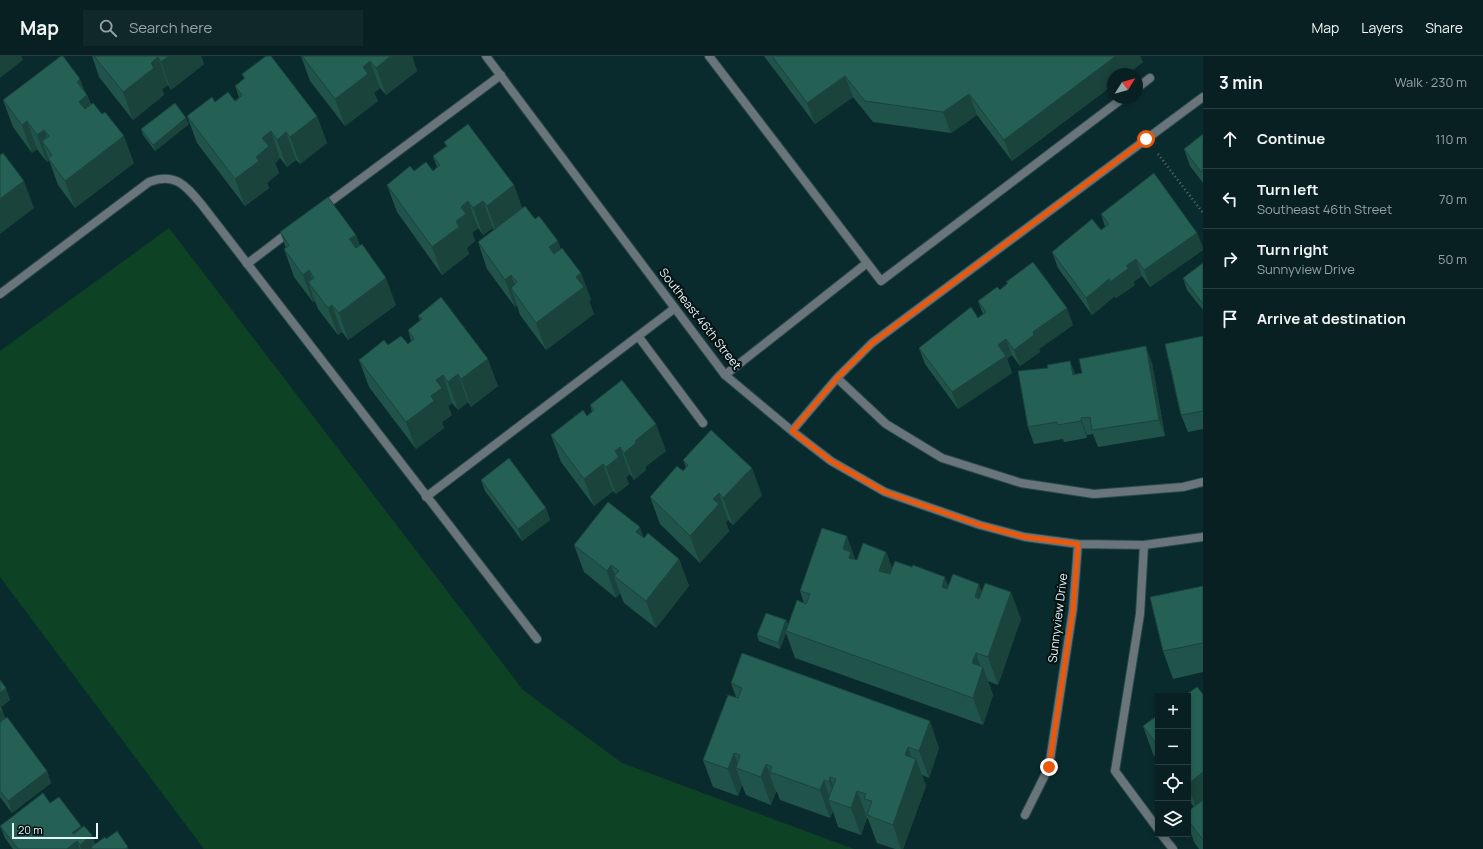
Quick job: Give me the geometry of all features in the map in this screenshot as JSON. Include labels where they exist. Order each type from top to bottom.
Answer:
[{"type":"street","name":"Southeast 46th Street","points":[[486,56],[725,375],[792,431],[831,461],[885,492],[980,525],[1025,537],[1078,544]]},
{"type":"street","points":[[709,56],[881,281],[1115,104]]},
{"type":"street","points":[[318,211],[501,75]]},
{"type":"street","points":[[1143,83],[1150,78]]},
{"type":"street","points":[[792,431],[837,378],[872,343],[1203,97]]},
{"type":"street","points":[[0,294],[141,188],[158,179],[174,180],[187,188],[202,205],[537,639]]},
{"type":"street","points":[[247,264],[299,225]]},
{"type":"street","points":[[725,375],[867,263]]},
{"type":"street","points":[[426,497],[675,308]]},
{"type":"street","points":[[638,336],[703,423]]},
{"type":"street","points":[[837,378],[886,424],[942,458],[1021,483],[1094,494],[1184,487],[1203,482]]},
{"type":"street","points":[[1078,544],[1144,545],[1203,536]]},
{"type":"street","name":"Sunnyview Drive","points":[[1025,815],[1049,767],[1073,610],[1078,544]]},
{"type":"street","points":[[1144,545],[1140,614],[1115,771],[1155,825]]},
{"type":"street","points":[[1164,837],[1173,849]]},
{"type":"path","points":[[1146,139],[1203,213]]},
{"type":"green space","points":[[169,228],[523,690],[622,763],[854,849],[204,849],[0,577],[0,351]]},
{"type":"building","points":[[63,56],[80,79],[77,82],[87,95],[79,102],[85,109],[93,103],[102,114],[105,112],[124,136],[65,181],[48,158],[52,155],[42,141],[49,136],[44,130],[37,135],[27,121],[22,125],[3,100]]},
{"type":"building","points":[[94,56],[169,56],[161,62],[158,57],[151,63],[154,68],[123,92]]},
{"type":"building","points":[[266,56],[271,56],[317,116],[290,137],[286,132],[277,140],[271,131],[262,138],[269,146],[256,157],[259,161],[235,179],[187,116],[212,97],[215,102],[228,92],[235,101],[238,99],[242,95],[235,86],[245,78],[242,74]]},
{"type":"building","points":[[302,56],[391,56],[376,68],[370,61],[363,67],[368,74],[335,99]]},
{"type":"building","points":[[772,56],[1116,56],[1004,140],[969,94],[943,112],[865,101],[845,76],[807,103]]},
{"type":"building","points":[[175,103],[186,118],[153,145],[141,129]]},
{"type":"building","points":[[468,124],[514,185],[487,206],[483,201],[473,208],[468,201],[461,207],[466,214],[456,221],[459,227],[432,247],[387,185],[410,166],[414,171],[426,162],[433,171],[440,165],[433,156],[447,146],[444,142]]},
{"type":"building","points":[[1203,134],[1203,171],[1201,172],[1184,149]]},
{"type":"building","points":[[3,153],[24,181],[0,199],[0,155]]},
{"type":"building","points":[[1154,173],[1197,233],[1144,270],[1136,259],[1126,266],[1129,268],[1110,282],[1109,279],[1086,298],[1052,252],[1092,219],[1101,230],[1109,224],[1101,214]]},
{"type":"building","points":[[328,197],[356,235],[349,239],[356,248],[362,244],[386,278],[339,313],[332,305],[328,308],[308,282],[314,278],[309,270],[303,275],[284,249],[289,245],[280,232]]},
{"type":"building","points":[[525,206],[535,219],[539,216],[558,241],[549,247],[554,254],[562,248],[581,273],[576,277],[584,287],[536,323],[511,288],[517,282],[511,275],[505,280],[478,242]]},
{"type":"building","points":[[1033,262],[1067,308],[1033,332],[1034,335],[1014,350],[1006,339],[998,345],[1006,356],[952,392],[919,348],[971,307],[978,318],[986,312],[978,301],[997,287],[1000,290],[1008,283],[1006,282]]},
{"type":"building","points":[[1203,263],[1203,304],[1183,278]]},
{"type":"building","points":[[441,297],[488,359],[461,379],[458,374],[448,382],[443,375],[436,380],[442,388],[431,396],[434,401],[406,422],[359,360],[384,340],[388,345],[401,336],[408,344],[414,339],[408,330],[422,319],[418,316]]},
{"type":"building","points":[[1203,336],[1203,411],[1181,415],[1165,344]]},
{"type":"building","points":[[1146,346],[1159,420],[1092,430],[1090,417],[1081,418],[1081,421],[1058,425],[1057,422],[1028,427],[1018,371],[1048,368],[1047,365],[1070,361],[1073,375],[1082,373],[1079,359]]},
{"type":"building","points":[[622,380],[656,424],[635,441],[636,443],[624,453],[620,447],[615,451],[619,457],[606,467],[603,464],[584,479],[551,435],[583,410],[587,416],[594,410],[590,405]]},
{"type":"building","points":[[711,430],[752,468],[723,498],[719,493],[713,499],[719,504],[690,536],[650,497],[677,466],[683,471],[688,465],[683,460]]},
{"type":"building","points":[[509,458],[546,508],[518,529],[481,480]]},
{"type":"building","points":[[608,502],[640,527],[636,532],[644,538],[648,533],[679,559],[646,601],[614,576],[619,571],[611,565],[607,571],[574,545]]},
{"type":"building","points":[[822,528],[847,536],[843,549],[851,552],[849,558],[857,560],[863,543],[886,552],[879,571],[890,574],[895,561],[912,567],[913,565],[945,577],[942,587],[947,589],[953,574],[979,584],[975,597],[979,599],[985,583],[1011,592],[988,657],[976,653],[972,663],[983,667],[973,698],[786,631],[797,600],[806,604],[810,594],[800,591]]},
{"type":"building","points":[[1203,586],[1203,643],[1163,651],[1150,597]]},
{"type":"building","points":[[766,613],[786,620],[778,643],[757,635]]},
{"type":"building","points":[[742,653],[930,721],[919,751],[908,747],[905,755],[916,759],[893,825],[867,815],[872,801],[864,799],[866,794],[857,791],[851,808],[828,800],[836,779],[830,777],[829,782],[824,780],[820,790],[770,772],[772,767],[766,764],[761,777],[736,768],[740,755],[734,753],[728,769],[703,760],[728,695],[738,698],[742,688],[731,683]]},
{"type":"building","points":[[0,680],[6,688],[0,693]]},
{"type":"building","points":[[1197,687],[1203,694],[1203,772],[1191,782],[1191,693],[1188,693]]},
{"type":"building","points":[[7,717],[47,771],[8,801],[0,791],[0,722]]},
{"type":"building","points":[[1155,717],[1155,742],[1143,726]]},
{"type":"building","points":[[43,793],[50,803],[59,797],[81,826],[72,833],[74,834],[84,826],[92,835],[80,845],[77,841],[67,849],[18,849],[0,826]]},
{"type":"building","points":[[1203,800],[1203,840],[1191,824],[1191,809]]},
{"type":"building","points":[[117,831],[128,847],[125,849],[92,849],[91,847]]},
{"type":"route","points":[[1049,767],[1073,610],[1078,544],[1025,537],[980,525],[885,492],[831,461],[792,431],[837,378],[872,343],[1146,139]]}]
